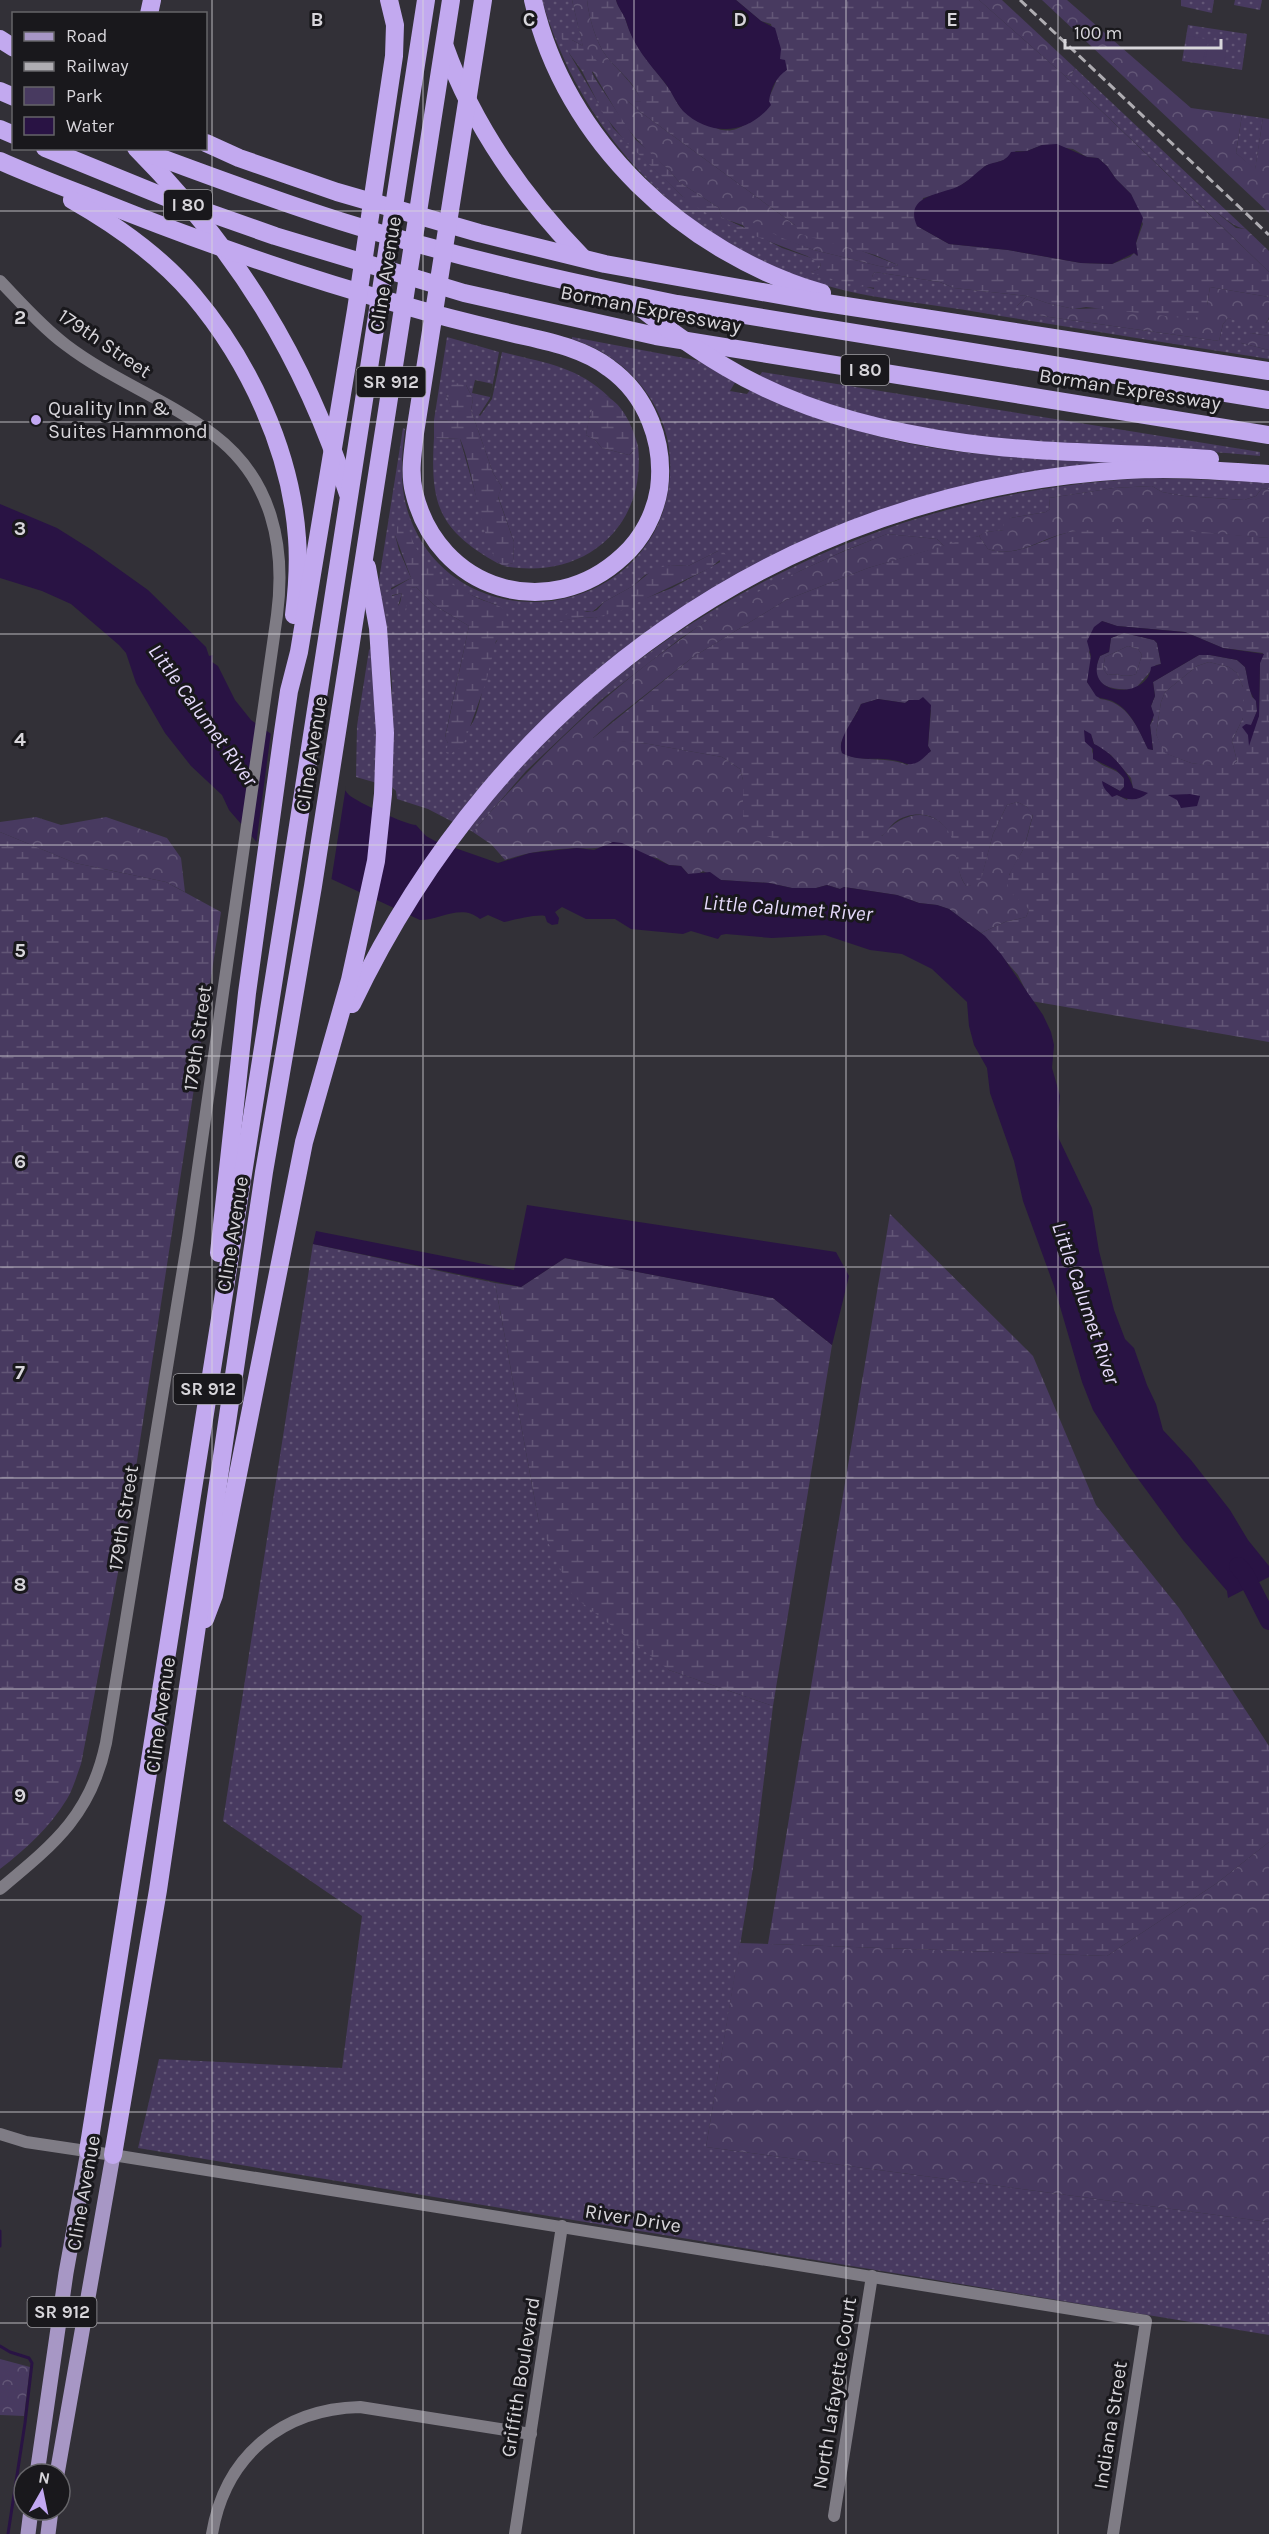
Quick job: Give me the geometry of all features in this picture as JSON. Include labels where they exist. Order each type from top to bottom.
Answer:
[{"type":"highway","points":[[212,1361],[221,1226],[265,854],[289,691],[299,652],[356,310],[393,67],[395,26],[389,0]]},
{"type":"highway","points":[[427,0],[453,70],[479,119],[510,171],[557,232],[604,279],[661,325],[744,377],[789,398],[849,419],[905,434],[1010,447],[1174,456],[1269,466]]},
{"type":"highway","name":"Cline Avenue","points":[[88,2151],[427,0]]},
{"type":"highway","name":"Cline Avenue","points":[[113,2155],[158,1890],[264,1172],[313,886],[451,0]]},
{"type":"highway","points":[[5,163],[206,242],[323,281],[476,325],[573,349],[594,358],[623,379],[636,394],[655,433],[661,470],[652,512],[642,533],[613,566],[589,582],[562,590],[538,592],[499,587],[471,574],[462,569],[444,552],[430,534],[420,513],[413,489],[411,466],[415,433],[483,0]]},
{"type":"highway","points":[[533,0],[549,51],[584,116],[633,181],[671,215],[709,242],[746,264],[790,283],[821,293],[909,314]]},
{"type":"highway","points":[[207,143],[239,158],[337,192],[479,232],[616,266],[813,301],[1269,371]]},
{"type":"highway","name":"Borman Expressway","points":[[50,150],[170,199],[334,255],[464,293],[656,336],[1269,435]]},
{"type":"highway","points":[[138,150],[175,188],[207,226],[265,308],[304,379],[332,445],[358,525],[370,582],[379,644],[385,733],[384,777],[376,861],[363,928],[304,1142],[214,1595],[192,1654]]},
{"type":"highway","name":"Borman Expressway","points":[[142,150],[340,221],[470,258],[598,288],[677,304],[1269,400]]},
{"type":"highway","points":[[5,163],[118,228],[157,260],[193,294],[227,341],[252,384],[274,436],[290,486],[297,538],[297,585],[291,640],[289,691]]},
{"type":"highway","points":[[326,1060],[386,938],[422,877],[464,820],[540,732],[626,657],[677,619],[742,580],[803,550],[926,505],[989,489],[1056,477],[1128,470],[1208,470],[1269,474]]},
{"type":"main road","name":"Cline Avenue","points":[[39,2462],[66,2273],[88,2151]]},
{"type":"main road","name":"Cline Avenue","points":[[59,2462],[113,2155]]},
{"type":"street","name":"179th Street","points":[[0,282],[66,345],[214,435],[230,449],[254,479],[271,514],[280,549],[281,571],[277,615],[188,1238],[104,1755],[90,1793],[68,1827],[46,1850],[0,1889]]},
{"type":"street","points":[[0,2134],[26,2142],[113,2155]]},
{"type":"street","name":"River Drive","points":[[113,2155],[1146,2321]]},
{"type":"street","name":"Griffith Boulevard","points":[[516,2534],[562,2226]]},
{"type":"street","name":"North Lafayette Court","points":[[834,2516],[872,2276]]},
{"type":"street","name":"Indiana Street","points":[[1113,2534],[1146,2321]]},
{"type":"street","points":[[213,2534],[222,2496],[246,2457],[276,2431],[310,2414],[341,2408],[360,2408],[531,2434]]},
{"type":"green space","points":[[542,0],[572,0],[583,46],[572,40],[569,53],[613,128],[682,196],[782,248],[817,260],[821,264],[819,269],[811,272],[874,289],[875,280],[872,276],[875,272],[940,282],[954,288],[1027,296],[1017,306],[1042,316],[1219,341],[1223,324],[1228,318],[1266,323],[1269,319],[1269,336],[1251,333],[1241,343],[1269,350],[1269,359],[879,297],[838,289],[769,265],[724,240],[682,211],[644,176],[611,138],[583,95],[560,49]]},
{"type":"green space","points":[[572,0],[587,0],[596,38],[607,57],[639,96],[642,102],[628,101],[639,111],[795,225],[898,265],[890,268],[814,250],[722,218],[719,208],[679,182],[625,126],[586,60]]},
{"type":"green space","points":[[587,0],[616,0],[634,40],[680,107],[714,127],[733,130],[744,125],[763,107],[776,82],[780,60],[771,24],[761,21],[736,0],[979,0],[1065,76],[1269,272],[1269,297],[1210,287],[1207,305],[1200,316],[1192,319],[1086,307],[1074,309],[1027,296],[954,288],[940,282],[875,272],[872,276],[884,286],[878,288],[848,283],[810,272],[819,269],[821,264],[807,256],[737,229],[701,210],[682,196],[625,141],[604,115],[582,71],[569,53],[558,31],[557,20],[572,40],[585,47],[602,67],[592,72],[594,77],[635,139],[679,182],[719,208],[722,218],[745,228],[739,220],[744,218],[782,238],[814,250],[890,268],[898,265],[875,255],[800,234],[795,225],[639,111],[627,100],[641,102],[639,95],[603,51]],"holes":[[[1042,145],[1073,149],[1087,157],[1098,158],[1131,194],[1143,224],[1136,243],[1137,256],[1134,253],[1112,264],[1081,263],[1008,250],[949,244],[917,226],[923,198],[955,189],[978,174],[985,166],[1004,160],[1016,151],[1027,151]]]},
{"type":"green space","points":[[979,0],[1002,0],[1075,68],[1071,75],[1065,76]]},
{"type":"green space","points":[[1042,0],[1067,0],[1191,108],[1242,115],[1236,153],[1255,169],[1263,118],[1269,119],[1269,213]]},
{"type":"green space","points":[[1181,0],[1214,0],[1212,13],[1181,6]]},
{"type":"green space","points":[[1235,0],[1262,0],[1260,10],[1234,5]]},
{"type":"green space","points":[[1188,25],[1247,34],[1242,70],[1182,61]]},
{"type":"green space","points":[[1188,36],[1207,39],[1203,62],[1185,59]]},
{"type":"green space","points":[[1209,40],[1227,42],[1224,65],[1205,62]]},
{"type":"green space","points":[[1075,68],[1246,229],[1234,225],[1214,211],[1203,208],[1065,76],[1071,75]]},
{"type":"green space","points":[[1242,115],[1263,118],[1255,170],[1236,153]]},
{"type":"green space","points":[[1203,208],[1211,208],[1236,228],[1246,229],[1269,251],[1269,272]]},
{"type":"green space","points":[[1210,287],[1269,297],[1269,317],[1262,325],[1257,326],[1228,318],[1223,324],[1219,341],[1042,316],[1016,307],[1027,296],[1074,309],[1207,305]]},
{"type":"green space","points":[[1251,333],[1269,336],[1269,350],[1241,343],[1243,336]]},
{"type":"green space","points":[[447,337],[499,352],[493,384],[475,380],[472,393],[490,397],[491,391],[490,398],[480,416],[492,399],[502,352],[573,372],[598,387],[610,398],[606,396],[590,415],[586,435],[602,448],[629,455],[638,446],[638,476],[632,502],[620,524],[604,543],[583,557],[559,565],[532,569],[503,566],[513,563],[514,542],[498,496],[502,487],[493,473],[471,410],[473,399],[466,385],[446,394],[456,418],[452,421],[434,420]]},
{"type":"green space","points":[[572,337],[743,369],[730,391],[747,394],[750,390],[844,426],[902,442],[984,454],[1122,463],[1039,474],[743,575],[490,777],[453,822],[428,809],[397,799],[396,791],[392,787],[392,682],[379,580],[403,428],[405,429],[403,485],[410,518],[432,556],[462,583],[499,598],[538,602],[577,595],[613,578],[642,550],[663,512],[670,480],[669,448],[658,411],[640,384],[616,361]],"holes":[[[395,535],[402,537],[412,545],[431,569],[445,581],[462,591],[497,605],[500,637],[491,653],[477,713],[469,728],[448,743],[445,737],[469,626],[434,605],[416,587],[411,588],[398,606],[402,593],[392,596],[391,588],[411,578]],[[718,551],[720,562],[672,588],[595,618],[584,617],[552,622],[587,611],[592,612],[604,602],[633,586],[645,575],[670,565],[688,566]]]},
{"type":"green space","points":[[762,372],[1260,452],[1260,456],[1024,441],[930,430],[884,422],[836,408],[759,377]]},
{"type":"green space","points":[[455,383],[466,385],[473,399],[471,410],[493,473],[502,487],[498,497],[514,542],[513,563],[508,565],[500,564],[488,542],[460,439],[434,438],[434,420],[452,421],[455,418],[446,394],[450,385]]},
{"type":"green space","points":[[606,396],[623,411],[633,432],[638,446],[629,455],[602,448],[586,435],[593,407]]},
{"type":"green space","points":[[434,438],[460,439],[490,545],[499,564],[463,539],[442,513],[434,481]]},
{"type":"green space","points":[[1154,478],[1269,482],[1269,489],[1262,488],[1256,496],[1244,500],[1184,496],[1162,492],[1152,486],[1114,488],[1049,498],[1050,509],[1046,512],[1010,518],[1004,530],[986,532],[944,546],[937,539],[887,534],[846,550],[800,571],[713,617],[681,638],[602,699],[526,771],[473,832],[468,829],[524,762],[597,693],[666,640],[740,595],[817,556],[898,525],[981,501],[1067,486]]},
{"type":"green space","points":[[1152,486],[1162,492],[1184,496],[1244,500],[1256,496],[1262,488],[1269,489],[1269,538],[1171,531],[1097,530],[1062,534],[1020,549],[999,552],[988,549],[979,536],[985,532],[1004,530],[1004,521],[1010,518],[1046,512],[1050,509],[1049,498],[1114,488]]},
{"type":"green space","points":[[397,523],[408,528],[419,552],[435,571],[456,587],[506,611],[509,632],[496,641],[486,682],[462,749],[457,748],[450,755],[446,753],[448,743],[445,738],[469,626],[434,605],[416,587],[411,588],[404,615],[398,614],[402,593],[388,596],[384,594],[411,578],[395,535],[397,534]]},
{"type":"green space","points":[[1102,529],[1166,529],[1269,538],[1269,1042],[1031,1001],[1018,975],[981,933],[1005,922],[1026,917],[1029,910],[1011,893],[1008,886],[1009,876],[1024,847],[1033,815],[1026,806],[1017,802],[1007,805],[993,834],[982,876],[977,885],[966,886],[958,868],[949,832],[930,816],[904,817],[895,822],[880,837],[852,846],[811,846],[779,840],[764,835],[743,823],[743,780],[740,769],[722,757],[649,744],[592,739],[693,657],[786,600],[868,568],[969,538],[979,536],[988,549],[1009,551],[1019,550],[1070,532]],"holes":[[[1102,621],[1117,626],[1185,632],[1223,648],[1263,653],[1260,663],[1259,716],[1248,735],[1257,711],[1256,700],[1252,697],[1245,667],[1237,660],[1199,655],[1153,682],[1155,696],[1151,706],[1153,720],[1150,725],[1153,750],[1148,749],[1140,732],[1124,710],[1109,701],[1100,699],[1087,682],[1091,663],[1089,652]],[[1209,662],[1229,667],[1237,673],[1243,687],[1243,718],[1232,741],[1237,761],[1231,768],[1191,763],[1165,753],[1156,734],[1161,702],[1165,692],[1197,666]],[[878,699],[905,703],[909,700],[919,700],[931,710],[928,746],[931,751],[907,765],[899,762],[858,758],[842,753],[841,743],[861,704]],[[1091,734],[1094,744],[1111,755],[1131,778],[1133,788],[1127,800],[1117,795],[1103,782],[1120,791],[1124,787],[1123,777],[1099,763],[1092,752]]]},
{"type":"green space","points":[[887,534],[937,539],[944,546],[868,568],[786,600],[693,657],[593,738],[649,744],[722,757],[740,769],[743,780],[743,823],[882,836],[899,821],[908,817],[918,815],[936,819],[945,826],[955,842],[960,873],[966,886],[977,884],[982,875],[993,834],[1007,805],[1017,802],[1026,806],[1033,814],[1024,848],[1009,875],[1014,895],[1024,901],[1029,910],[1026,917],[1005,922],[981,933],[949,909],[919,903],[897,895],[844,887],[840,889],[827,885],[816,888],[792,888],[769,883],[721,880],[703,871],[696,875],[688,874],[681,866],[669,865],[657,858],[613,842],[600,847],[549,850],[505,860],[492,845],[473,832],[535,765],[578,723],[623,683],[688,634],[714,616],[777,582]]},
{"type":"green space","points":[[718,551],[723,551],[726,555],[710,568],[622,610],[595,618],[584,617],[550,623],[573,611],[597,610],[604,602],[633,586],[654,569],[670,565],[688,566]]},
{"type":"green space","points":[[1124,633],[1154,640],[1157,643],[1161,664],[1156,665],[1135,689],[1110,687],[1099,680],[1096,674],[1100,656],[1109,652],[1111,638]],"holes":[[[1128,646],[1138,649],[1142,655],[1136,674],[1108,675],[1103,669],[1105,657]]]},
{"type":"green space","points":[[1128,646],[1138,649],[1142,655],[1136,674],[1108,675],[1103,669],[1105,657]]},
{"type":"green space","points":[[372,647],[377,702],[377,783],[356,777],[357,726],[369,650]]},
{"type":"green space","points":[[1209,662],[1229,667],[1237,673],[1243,687],[1243,718],[1232,741],[1237,761],[1231,769],[1191,763],[1164,753],[1156,734],[1161,702],[1165,692],[1197,666]]},
{"type":"green space","points":[[36,817],[61,825],[106,817],[167,838],[181,858],[185,892],[166,882],[75,863],[0,832],[0,822]]},
{"type":"green space","points":[[0,832],[75,863],[166,882],[221,912],[127,1526],[81,1764],[69,1795],[53,1819],[0,1869]]},
{"type":"green space","points":[[890,1214],[1033,1356],[1096,1505],[1179,1608],[1269,1746],[1269,1842],[1217,1883],[1107,1956],[768,1944]]},
{"type":"green space","points":[[313,1244],[495,1283],[539,1523],[669,1670],[773,1706],[753,1868],[706,2147],[1269,2222],[1269,2335],[138,2148],[159,2059],[342,2068],[362,1916],[223,1821]]},
{"type":"green space","points":[[565,1258],[773,1298],[832,1345],[773,1706],[669,1670],[573,1596],[539,1523],[495,1283],[521,1287]]},
{"type":"green space","points":[[1269,1842],[1269,2222],[706,2147],[740,1943],[1107,1956],[1217,1883]]},
{"type":"green space","points":[[0,2359],[30,2367],[24,2416],[0,2415]]},
{"type":"water","points":[[616,0],[736,0],[761,21],[775,28],[781,49],[780,59],[785,60],[787,70],[777,79],[773,87],[769,101],[771,105],[762,115],[740,127],[717,128],[694,119],[683,111],[637,46]]},
{"type":"water","points":[[1057,144],[1087,157],[1098,158],[1131,194],[1143,218],[1136,243],[1138,256],[1134,253],[1112,264],[1081,263],[1008,250],[949,244],[917,226],[915,208],[927,197],[961,185],[987,165],[1003,160],[1011,152]]},
{"type":"water","points":[[0,504],[57,528],[148,590],[206,647],[209,656],[213,655],[212,662],[218,666],[235,700],[251,720],[341,783],[348,794],[354,798],[371,808],[416,825],[426,836],[435,841],[498,863],[530,853],[577,848],[594,850],[613,842],[622,843],[669,865],[681,866],[688,874],[710,872],[721,880],[769,883],[792,888],[816,888],[827,885],[840,889],[844,887],[897,895],[919,903],[937,905],[949,909],[985,936],[1001,954],[1043,1015],[1051,1032],[1054,1045],[1052,1068],[1060,1096],[1057,1126],[1059,1139],[1092,1208],[1099,1251],[1114,1310],[1125,1339],[1134,1348],[1156,1404],[1163,1430],[1191,1460],[1230,1510],[1248,1540],[1269,1566],[1269,1577],[1228,1598],[1227,1591],[1183,1540],[1130,1468],[1093,1410],[1082,1382],[1054,1286],[1023,1201],[1014,1161],[990,1093],[987,1068],[974,1045],[969,1026],[967,1002],[932,969],[902,954],[870,950],[825,935],[772,938],[726,934],[721,935],[718,939],[691,931],[683,934],[631,929],[615,919],[586,919],[562,907],[555,912],[559,918],[558,924],[552,925],[547,922],[545,916],[531,916],[504,922],[488,915],[480,919],[466,912],[420,920],[260,846],[229,810],[222,795],[191,766],[165,733],[136,683],[126,653],[119,645],[71,604],[42,591],[0,578]]},
{"type":"water","points":[[1102,621],[1117,626],[1185,632],[1223,648],[1264,654],[1260,663],[1259,716],[1249,746],[1248,735],[1242,727],[1246,724],[1251,725],[1257,711],[1245,667],[1237,660],[1199,655],[1153,682],[1155,696],[1151,706],[1154,715],[1150,725],[1153,750],[1148,749],[1125,710],[1112,701],[1096,696],[1087,682],[1091,656],[1087,641],[1094,627]],"holes":[[[1124,633],[1154,640],[1157,643],[1161,664],[1151,667],[1147,678],[1140,685],[1118,690],[1107,687],[1100,680],[1097,670],[1100,656],[1109,652],[1111,638]]]},
{"type":"water","points":[[923,697],[931,705],[928,746],[931,751],[920,761],[908,764],[900,761],[856,758],[842,753],[844,735],[861,704],[878,699],[905,703]]},
{"type":"water","points":[[1084,730],[1091,734],[1094,744],[1118,763],[1133,788],[1148,793],[1141,798],[1133,799],[1117,795],[1112,797],[1104,788],[1102,781],[1120,791],[1124,787],[1124,778],[1116,770],[1093,759],[1093,749],[1085,742]]},
{"type":"water","points":[[1168,795],[1200,796],[1197,806],[1181,808],[1177,800]]},
{"type":"water","points":[[527,1205],[836,1252],[849,1276],[832,1345],[773,1298],[565,1258],[521,1287],[313,1244],[316,1231],[514,1270]]},
{"type":"pier","points":[[271,732],[319,763],[346,786],[331,882],[280,863],[256,845]]},
{"type":"waterway","name":"Little Calumet River","points":[[1238,1566],[1245,1574],[1269,1621]]},
{"type":"waterway","points":[[0,2231],[0,2246]]},
{"type":"waterway","points":[[0,2346],[29,2358],[32,2363],[8,2534]]},
{"type":"railway","points":[[1020,0],[1269,235]]},
{"type":"place","name":"Quality Inn & Suites Hammond","points":[[36,420]]}]
